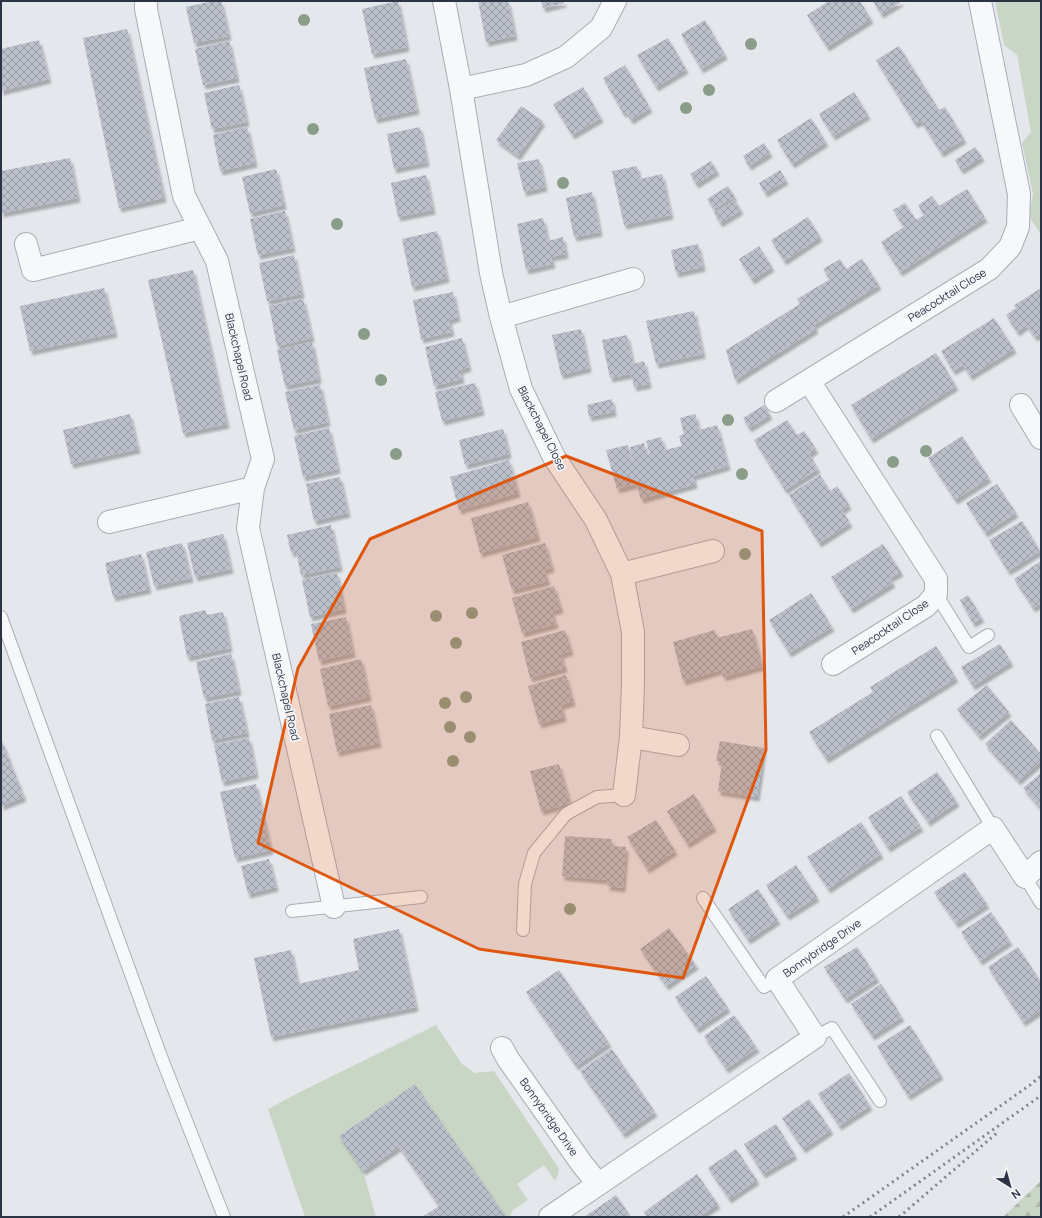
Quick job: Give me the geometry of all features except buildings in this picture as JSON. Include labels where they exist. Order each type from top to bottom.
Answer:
[{"type":"street","name":"Blackchapel Road","points":[[146,1],[146,9],[184,196],[217,261],[263,459],[253,488],[248,528],[334,907]]},
{"type":"street","name":"Blackchapel Close","points":[[444,1],[461,89],[491,273],[500,317],[521,389],[554,457],[596,520],[622,574],[633,632],[631,737],[624,795]]},
{"type":"street","points":[[461,89],[526,75],[566,57],[601,28],[615,1]]},
{"type":"street","name":"Peacocktail Close","points":[[776,401],[989,269],[1010,247],[1018,227],[1019,194],[980,1]]},
{"type":"street","points":[[26,244],[33,270],[200,228]]},
{"type":"street","points":[[500,317],[633,279]]},
{"type":"street","name":"Peacocktail Close","points":[[809,381],[936,579],[936,594],[926,606],[833,664]]},
{"type":"street","points":[[1021,405],[1041,438]]},
{"type":"street","points":[[109,522],[253,488]]},
{"type":"street","points":[[622,574],[713,551]]},
{"type":"street","points":[[631,737],[678,745]]},
{"type":"street","points":[[993,828],[1025,877],[1041,862]]},
{"type":"street","name":"Bonnybridge Drive","points":[[815,1038],[777,980],[993,828]]},
{"type":"street","points":[[550,1217],[815,1038]]},
{"type":"street","name":"Bonnybridge Drive","points":[[502,1048],[508,1059],[582,1164],[598,1184]]},
{"type":"lane","points":[[936,594],[969,647],[988,635]]},
{"type":"lane","points":[[2,622],[160,1054],[224,1217]]},
{"type":"lane","points":[[937,736],[993,828]]},
{"type":"lane","points":[[523,930],[525,884],[534,853],[566,814],[597,797],[624,795]]},
{"type":"lane","points":[[1025,877],[1041,903]]},
{"type":"lane","points":[[292,911],[421,897]]},
{"type":"lane","points":[[703,898],[764,987],[777,980]]},
{"type":"lane","points":[[815,1038],[832,1028],[880,1101]]},
{"type":"highlighted area","points":[[566,456],[762,531],[766,750],[683,978],[479,949],[258,843],[298,668],[370,539]]},
{"type":"green space","points":[[995,1],[1041,1],[1041,235],[1029,216],[1033,194],[1022,143],[1031,132],[1017,55],[1004,45]]},
{"type":"green space","points":[[436,1025],[462,1064],[475,1073],[494,1071],[559,1169],[555,1181],[544,1165],[517,1184],[528,1200],[512,1211],[510,1217],[506,1217],[415,1084],[339,1136],[363,1171],[376,1217],[305,1217],[268,1109]]},
{"type":"green space","points":[[1041,1181],[1041,1217],[1003,1217]]},
{"type":"railway","points":[[843,1217],[1041,1076]]},
{"type":"railway","points":[[870,1217],[1039,1097]]},
{"type":"railway","points":[[899,1217],[998,1132]]}]
